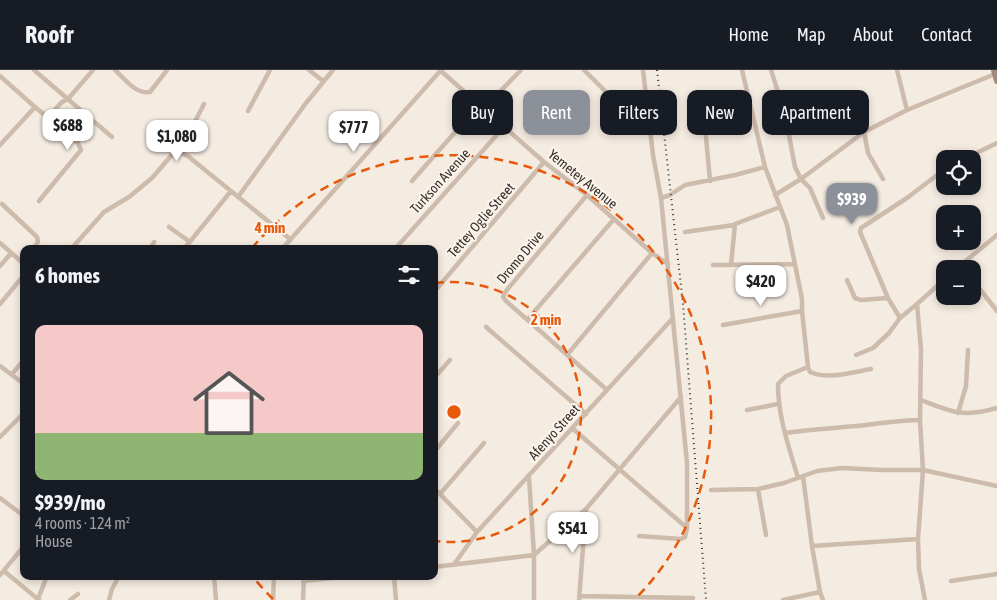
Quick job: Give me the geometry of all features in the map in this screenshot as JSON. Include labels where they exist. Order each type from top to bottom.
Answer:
[{"type":"street","points":[[34,70],[112,138]]},
{"type":"street","points":[[48,117],[62,102],[68,99],[93,70]]},
{"type":"street","points":[[115,70],[139,92],[146,93],[150,92],[168,70]]},
{"type":"street","points":[[248,111],[270,70]]},
{"type":"street","points":[[309,70],[323,81]]},
{"type":"street","points":[[238,197],[333,70]]},
{"type":"street","points":[[285,245],[440,70]]},
{"type":"street","name":"Yemetey Avenue","points":[[440,70],[462,90]]},
{"type":"street","points":[[500,90],[522,70]]},
{"type":"street","points":[[584,70],[604,90]]},
{"type":"street","points":[[639,536],[685,538],[688,478],[661,198],[653,155],[643,70]]},
{"type":"street","points":[[742,70],[765,167],[787,225],[802,299],[810,372],[836,375],[871,369]]},
{"type":"street","points":[[772,70],[785,114],[794,162],[801,179],[810,188],[823,218]]},
{"type":"street","points":[[897,70],[907,110]]},
{"type":"street","points":[[869,129],[907,110],[995,75]]},
{"type":"street","points":[[0,76],[78,143],[80,150],[39,200]]},
{"type":"street","points":[[75,245],[104,212],[129,197],[152,178],[188,134],[204,104]]},
{"type":"street","points":[[0,145],[35,106]]},
{"type":"street","points":[[412,182],[455,135]]},
{"type":"street","name":"Turkson Avenue","points":[[399,245],[497,135]]},
{"type":"street","name":"Yemetey Avenue","points":[[511,135],[587,195],[652,253],[668,264]]},
{"type":"street","points":[[706,135],[710,181]]},
{"type":"street","points":[[775,195],[801,179],[860,135]]},
{"type":"street","points":[[865,135],[868,153],[883,179]]},
{"type":"street","points":[[981,151],[997,143]]},
{"type":"street","points":[[176,150],[189,157],[290,239]]},
{"type":"street","name":"Tettey Oglie Street","points":[[438,287],[544,162]]},
{"type":"street","points":[[661,198],[673,193],[681,186],[710,181],[765,167]]},
{"type":"street","points":[[900,318],[888,298],[860,232],[861,228],[907,198],[936,176]]},
{"type":"street","points":[[187,245],[231,191]]},
{"type":"street","name":"Dromo Drive","points":[[587,195],[503,297],[607,390]]},
{"type":"street","points":[[2,204],[37,237],[38,242],[36,245]]},
{"type":"street","points":[[686,232],[734,225],[740,221],[780,207]]},
{"type":"street","points":[[528,319],[614,219]]},
{"type":"street","points":[[730,265],[734,225]]},
{"type":"street","points":[[169,227],[190,242]]},
{"type":"street","points":[[970,260],[997,235]]},
{"type":"street","points":[[0,243],[20,260]]},
{"type":"street","points":[[0,266],[11,253]]},
{"type":"street","points":[[567,356],[652,253]]},
{"type":"street","points":[[713,264],[794,264]]},
{"type":"street","points":[[0,304],[20,280]]},
{"type":"street","points":[[847,280],[855,298],[861,300],[888,298]]},
{"type":"street","points":[[856,355],[873,348],[889,333],[900,318],[936,287]]},
{"type":"street","points":[[981,291],[997,311]]},
{"type":"street","points":[[917,304],[921,350],[920,420],[923,470],[918,540],[919,569],[925,600]]},
{"type":"street","points":[[723,325],[802,310]]},
{"type":"street","name":"Afenyo Street","points":[[455,563],[477,532],[673,318]]},
{"type":"street","points":[[486,327],[586,414]]},
{"type":"street","points":[[958,413],[966,386],[968,350]]},
{"type":"street","points":[[438,374],[450,360]]},
{"type":"street","points":[[12,374],[20,365]]},
{"type":"street","points":[[0,366],[20,381]]},
{"type":"street","points":[[808,367],[786,376],[778,384],[778,404],[785,433],[800,477],[823,600]]},
{"type":"street","points":[[438,565],[534,555],[586,508],[680,397]]},
{"type":"street","points":[[921,400],[958,413],[986,412],[997,408]]},
{"type":"street","points":[[747,410],[778,404]]},
{"type":"street","points":[[0,437],[20,417]]},
{"type":"street","points":[[785,433],[896,420],[920,420]]},
{"type":"street","points":[[438,447],[458,423]]},
{"type":"street","points":[[572,428],[687,528]]},
{"type":"street","points":[[477,532],[440,494],[484,443]]},
{"type":"street","points":[[711,490],[758,489],[817,471],[842,468],[923,470],[997,486]]},
{"type":"street","points":[[529,477],[534,555],[534,600]]},
{"type":"street","points":[[758,489],[766,535]]},
{"type":"street","points":[[0,498],[20,513]]},
{"type":"street","points":[[586,508],[579,598],[693,598]]},
{"type":"street","points":[[812,546],[918,540]]},
{"type":"street","points":[[20,551],[2,573],[38,599],[45,580]]},
{"type":"street","points":[[951,581],[997,574]]},
{"type":"street","points":[[109,600],[117,580]]},
{"type":"street","points":[[214,580],[216,600]]},
{"type":"street","points":[[273,600],[274,580]]},
{"type":"street","points":[[303,580],[303,600]]},
{"type":"street","points":[[394,580],[396,600]]},
{"type":"street","points":[[783,600],[820,592]]},
{"type":"street","points":[[70,600],[78,594]]},
{"type":"railway","points":[[657,70],[683,304],[706,600]]}]
